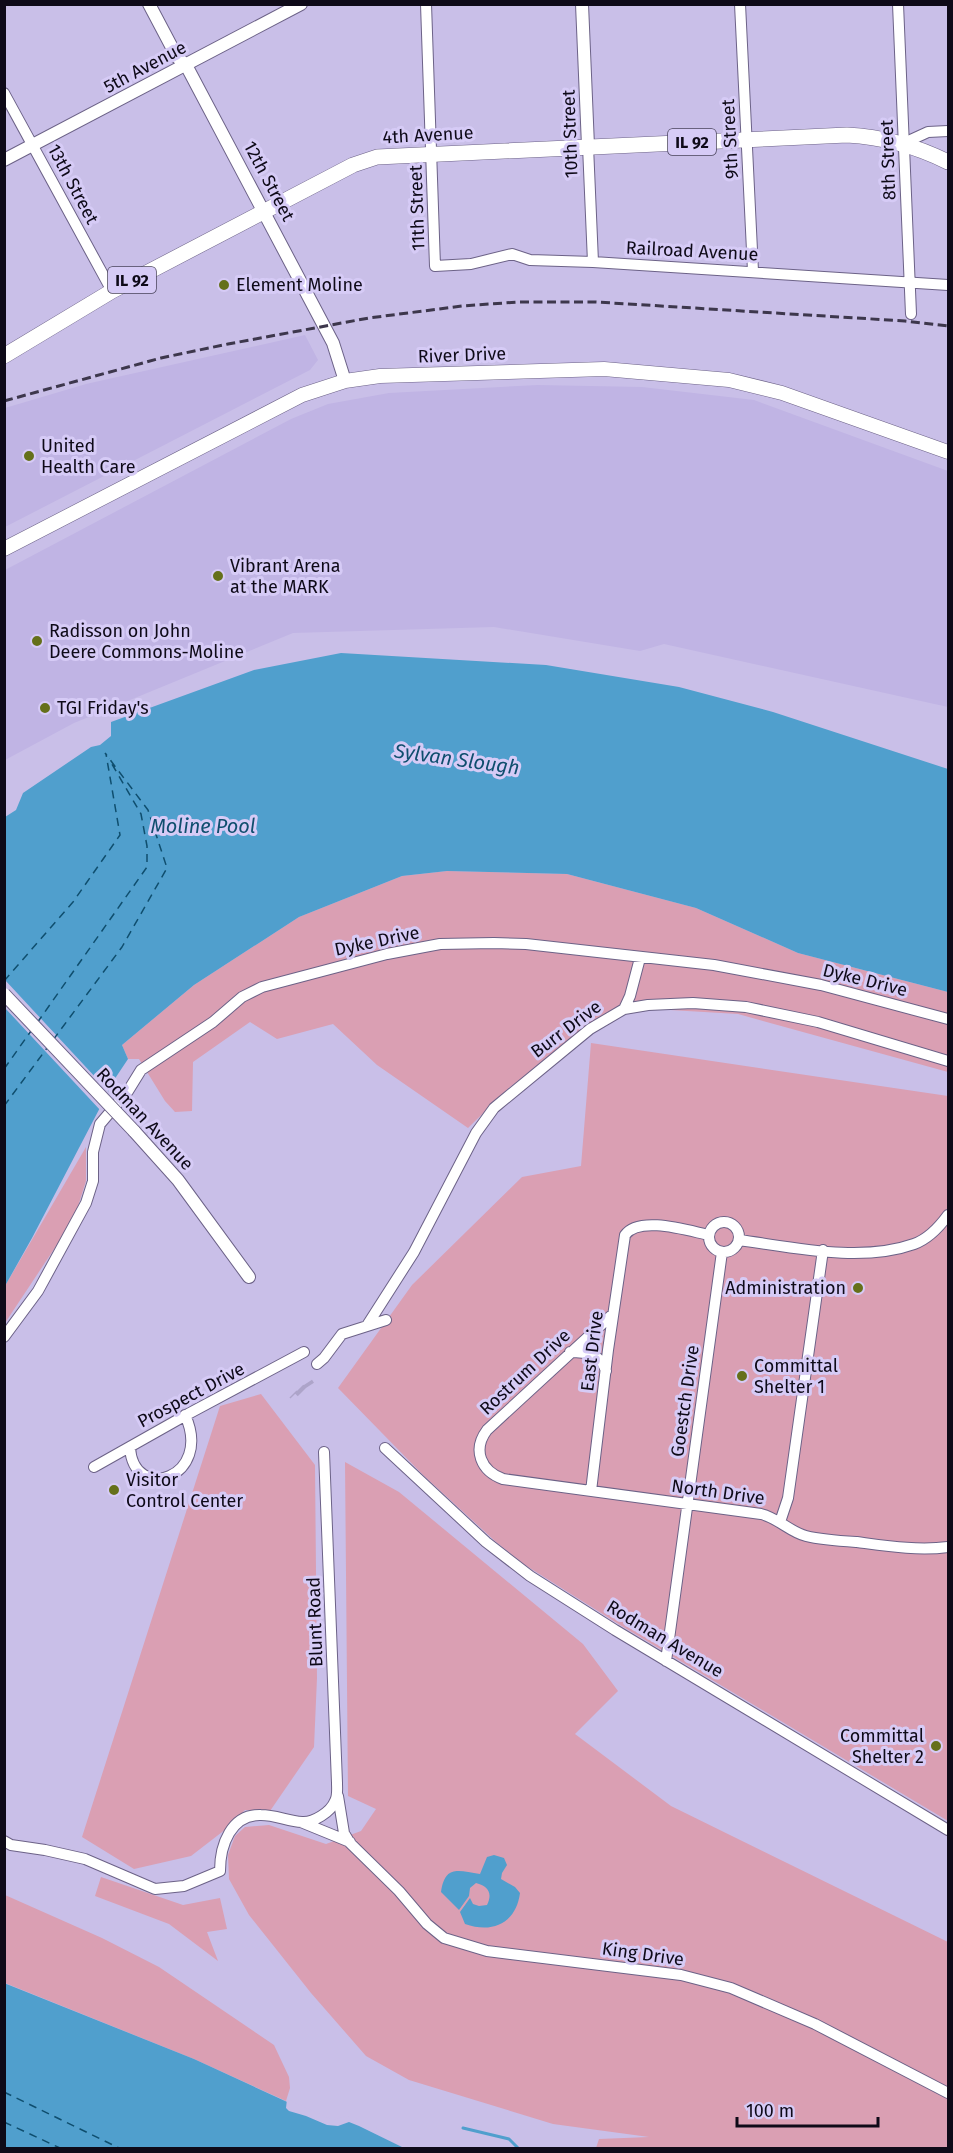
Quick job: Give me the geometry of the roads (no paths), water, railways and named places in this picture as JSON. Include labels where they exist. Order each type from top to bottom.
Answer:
[{"type":"main road","name":"4th Avenue","points":[[4,356],[112,291],[264,211],[369,159],[387,155],[847,135],[904,143],[948,162]]},
{"type":"main road","name":"River Drive","points":[[4,549],[293,399],[345,381],[380,376],[604,369],[708,378],[770,389],[948,452]]},
{"type":"street","name":"12th Street","points":[[149,4],[177,57],[186,65],[333,343],[345,381]]},
{"type":"street","name":"5th Avenue","points":[[4,160],[301,4]]},
{"type":"street","name":"11th Street","points":[[426,4],[435,266]]},
{"type":"street","name":"10th Street","points":[[582,4],[593,262]]},
{"type":"street","name":"9th Street","points":[[740,4],[753,272]]},
{"type":"street","name":"8th Street","points":[[898,4],[911,314]]},
{"type":"street","name":"13th Street","points":[[4,93],[112,291]]},
{"type":"street","points":[[904,143],[928,132],[948,131]]},
{"type":"street","name":"Railroad Avenue","points":[[435,266],[471,264],[512,254],[530,260],[948,285]]},
{"type":"street","name":"Dyke Drive","points":[[4,1337],[38,1291],[86,1203],[93,1181],[93,1152],[100,1124],[117,1101],[128,1091],[141,1070],[213,1022],[242,997],[262,987],[387,954],[440,944],[494,943],[714,965],[821,985],[948,1019]]},
{"type":"street","points":[[624,1009],[630,996],[640,957]]},
{"type":"street","name":"Rodman Avenue","points":[[4,994],[178,1180],[249,1277]]},
{"type":"street","name":"Burr Drive","points":[[368,1324],[414,1252],[476,1133],[494,1108],[590,1029],[624,1009],[648,1005],[693,1003],[746,1007],[818,1022],[948,1061]]},
{"type":"street","points":[[739,1240],[823,1250],[879,1252],[914,1244],[941,1225],[948,1215]]},
{"type":"street","points":[[727,1222],[735,1226],[739,1240],[734,1248],[722,1252],[713,1248],[709,1235],[713,1226],[727,1222]]},
{"type":"street","name":"East Drive","points":[[591,1491],[626,1235],[641,1225],[649,1224],[709,1235]]},
{"type":"street","points":[[780,1522],[788,1498],[823,1250]]},
{"type":"street","name":"Goestch Drive","points":[[666,1661],[722,1252]]},
{"type":"street","name":"Rostrum Drive","points":[[484,1465],[480,1443],[487,1430],[614,1314]]},
{"type":"street","points":[[317,1364],[342,1334],[386,1320]]},
{"type":"street","name":"Prospect Drive","points":[[94,1467],[185,1415],[304,1352]]},
{"type":"street","points":[[570,1352],[585,1352],[593,1355],[603,1363],[606,1374]]},
{"type":"street","points":[[130,1447],[130,1456],[143,1474],[159,1479],[181,1471],[187,1463],[191,1434],[185,1415]]},
{"type":"street","name":"Rodman Avenue","points":[[385,1448],[505,1557],[567,1600],[948,1830]]},
{"type":"street","name":"Blunt Road","points":[[324,1452],[337,1790],[344,1833],[351,1843]]},
{"type":"street","name":"North Drive","points":[[484,1465],[494,1475],[503,1479],[761,1514],[798,1533],[824,1539],[923,1548],[948,1547]]},
{"type":"street","points":[[4,1841],[11,1845],[85,1859],[155,1889],[184,1886],[220,1871],[226,1838],[233,1826],[244,1817],[261,1815],[310,1822],[327,1810],[336,1800],[337,1790]]},
{"type":"street","points":[[301,1822],[351,1843]]},
{"type":"street","name":"King Drive","points":[[351,1843],[393,1884],[427,1924],[444,1938],[495,1953],[681,1975],[731,1988],[815,2024],[948,2093]]},
{"type":"water","name":"Moline Pool","points":[[341,653],[546,665],[679,687],[773,712],[948,769],[948,992],[798,953],[696,908],[567,874],[447,871],[402,876],[299,917],[194,985],[122,1045],[128,1059],[116,1077],[5,1286],[5,817],[16,810],[23,793],[111,736],[111,722],[254,670]]},
{"type":"water","points":[[494,1855],[504,1858],[507,1865],[501,1879],[515,1887],[520,1893],[518,1903],[514,1912],[502,1924],[485,1928],[465,1924],[460,1912],[470,1898],[473,1904],[487,1905],[490,1897],[488,1891],[484,1886],[476,1883],[470,1888],[469,1896],[459,1910],[441,1892],[443,1883],[446,1877],[454,1871],[480,1874],[487,1857]]},
{"type":"water","points":[[4,1983],[194,2059],[333,2123],[346,2119],[365,2125],[406,2148],[5,2148]]},
{"type":"waterway","points":[[463,2128],[509,2139],[518,2148]]},
{"type":"tunnel","points":[[299,1389],[302,1392]]},
{"type":"railway","points":[[4,401],[161,358],[228,344],[369,318],[462,306],[518,302],[596,302],[905,321],[948,326]]},
{"type":"place","name":"Element Moline","points":[[224,285]]},
{"type":"place","name":"United Health Care","points":[[29,456]]},
{"type":"place","name":"Vibrant Arena at the MARK","points":[[218,576]]},
{"type":"place","name":"Radisson on John Deere Commons-Moline","points":[[37,641]]},
{"type":"place","name":"TGI Friday's","points":[[45,708]]},
{"type":"place","name":"Administration","points":[[858,1288]]},
{"type":"place","name":"Committal Shelter 1","points":[[742,1376]]},
{"type":"place","name":"Visitor Control Center","points":[[114,1490]]},
{"type":"place","name":"Committal Shelter 2","points":[[936,1746]]},
{"type":"water label","name":"Sylvan Slough","points":[[457,759]]}]
